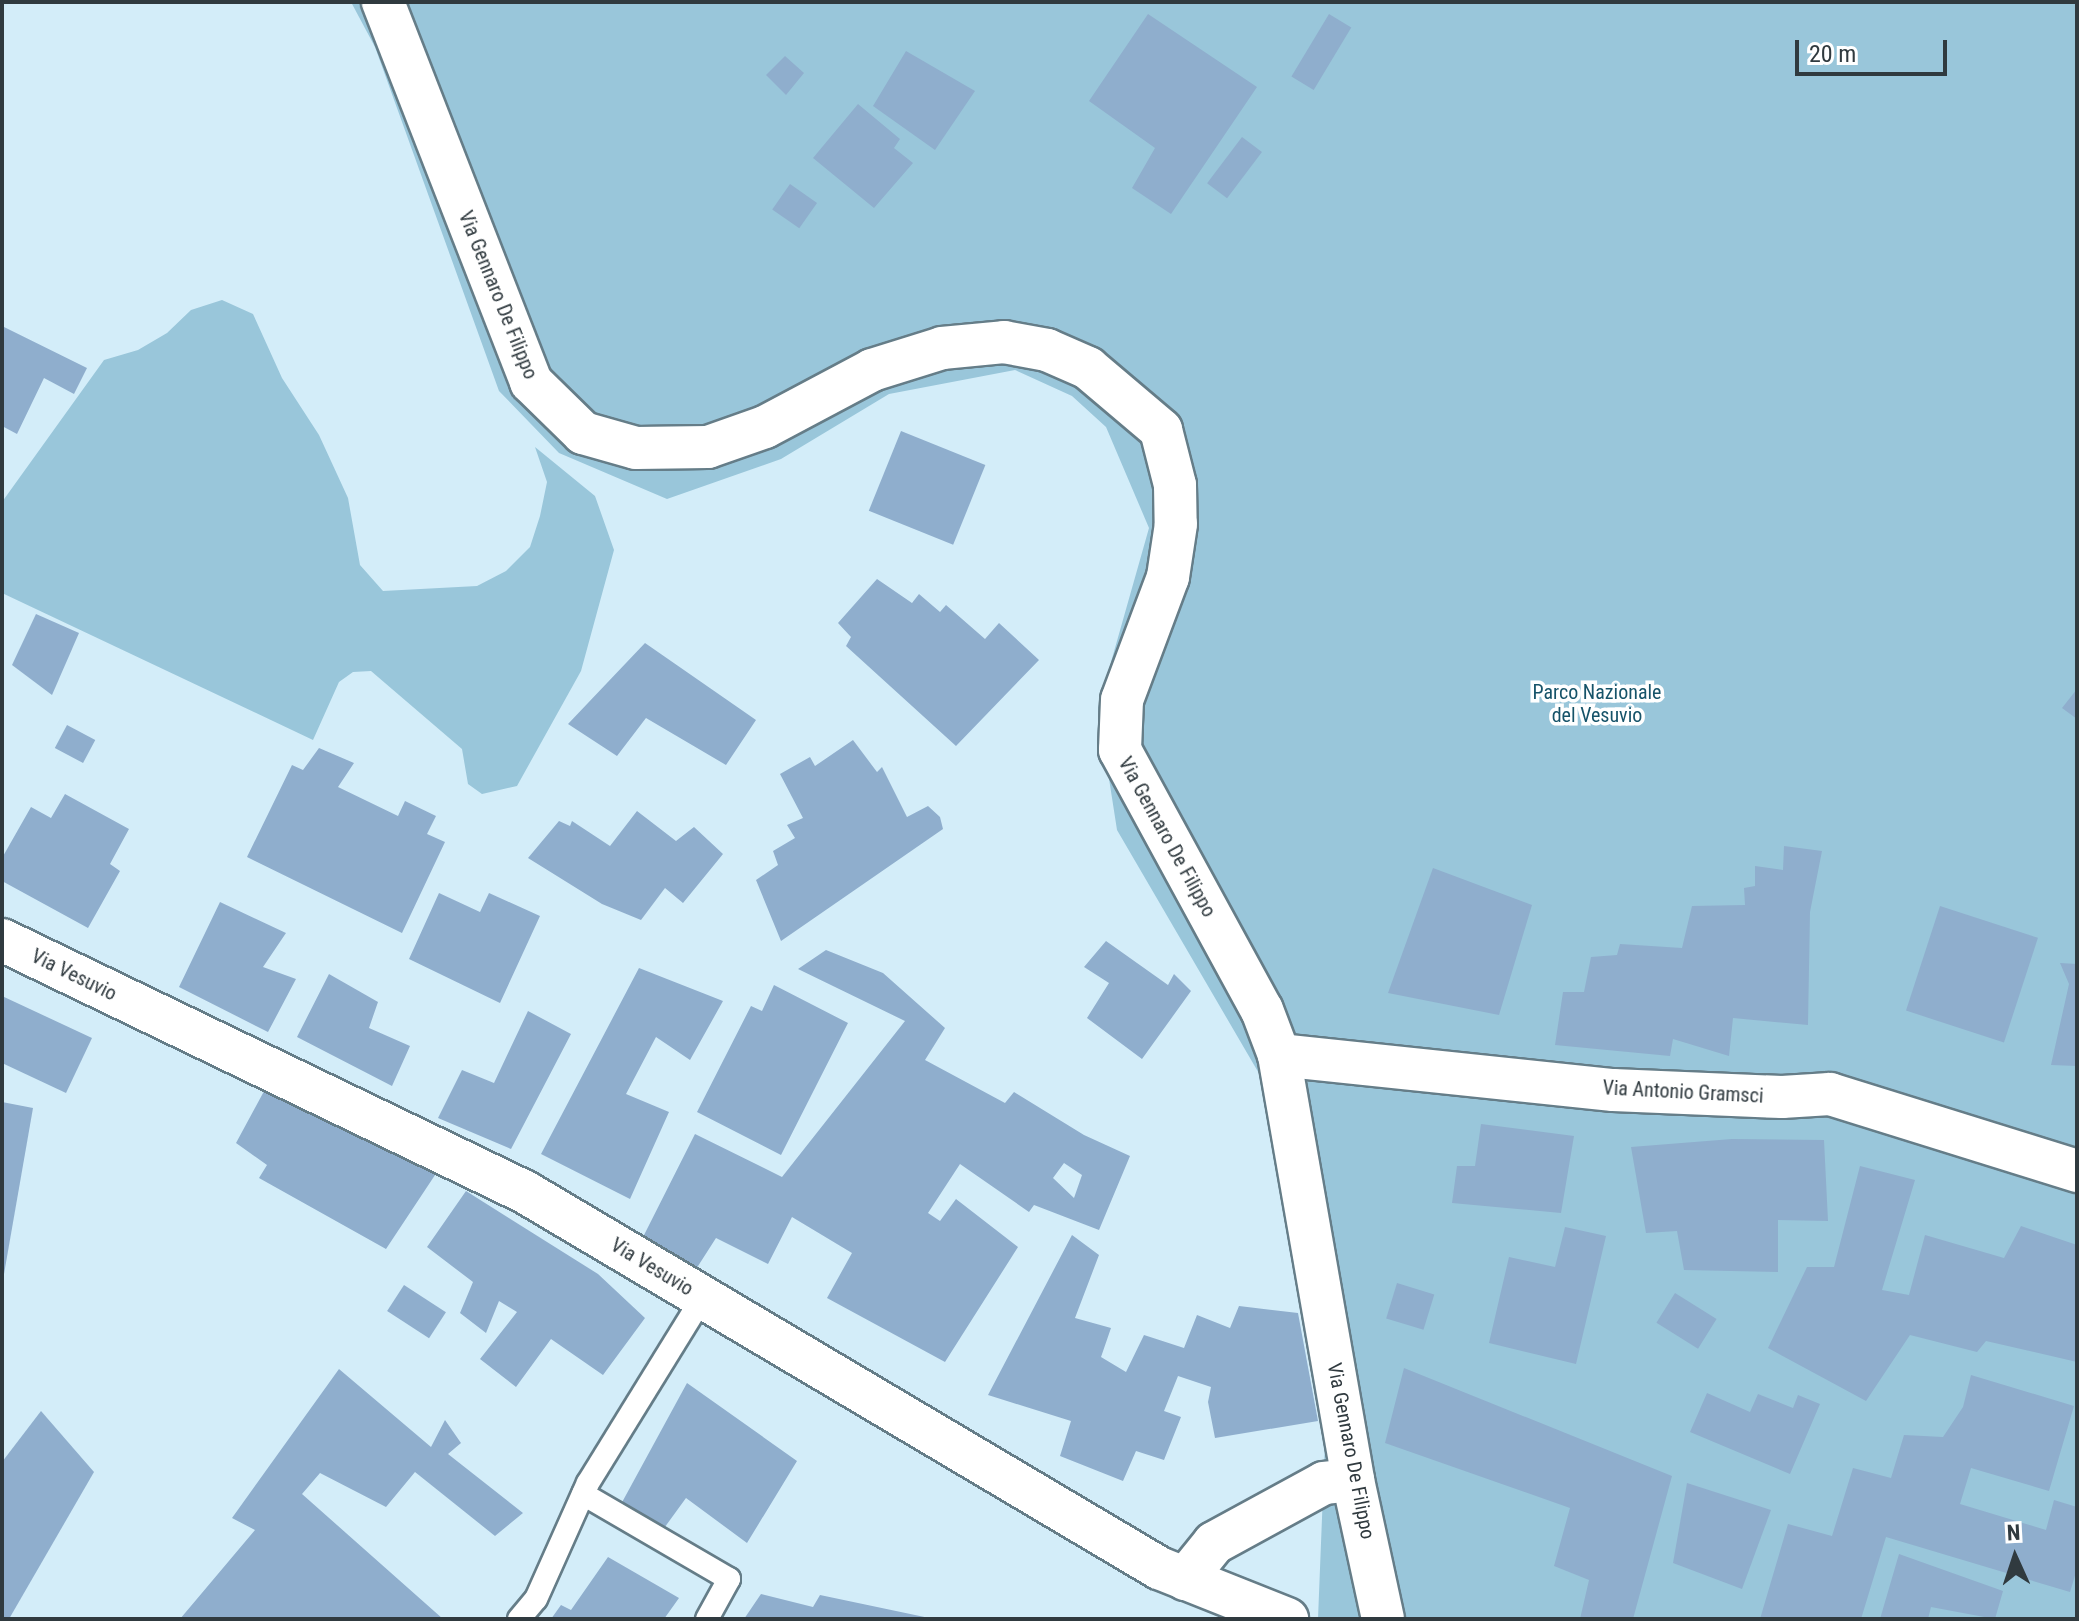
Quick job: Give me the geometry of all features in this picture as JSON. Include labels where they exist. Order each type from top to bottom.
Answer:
[{"type":"street","name":"Via Gennaro De Filippo","points":[[383,2],[531,382],[583,433],[636,448],[708,447],[765,427],[872,370],[942,348],[1004,342],[1047,350],[1088,368],[1161,430],[1175,485],[1176,524],[1168,577],[1122,700],[1120,750],[1262,1010],[1279,1055],[1353,1480],[1383,1619]]},
{"type":"street","name":"Via Vesuvio","points":[[2,940],[525,1192],[1159,1568],[1287,1619]]},
{"type":"street","name":"Via Antonio Gramsci","points":[[1279,1055],[1613,1090],[1782,1097],[1830,1094],[2077,1171]]},
{"type":"street","points":[[1185,1579],[1214,1543],[1324,1483],[1353,1480]]},
{"type":"lane","points":[[519,1619],[536,1599],[583,1494],[703,1297]]},
{"type":"lane","points":[[583,1494],[729,1579],[707,1619]]},
{"type":"green space","name":"Parco Nazionale del Vesuvio","points":[[351,2],[2077,2],[2077,1619],[1318,1619],[1325,1442],[1264,1082],[1117,830],[1098,708],[1149,528],[1106,427],[1072,396],[1015,370],[889,394],[781,459],[667,499],[559,453],[499,391],[375,47]]},
{"type":"green space","points":[[222,300],[253,314],[282,378],[319,435],[348,498],[360,565],[383,591],[477,586],[506,571],[530,547],[540,516],[547,482],[535,447],[595,496],[614,550],[581,671],[517,786],[482,794],[468,784],[462,749],[371,671],[353,672],[339,682],[313,740],[2,593],[2,502],[104,360],[138,350],[167,333],[191,310]]},
{"type":"building","points":[[1148,14],[1257,87],[1171,214],[1132,188],[1155,148],[1089,101]]},
{"type":"building","points":[[1329,14],[1351,27],[1314,90],[1291,77]]},
{"type":"building","points":[[906,51],[975,91],[935,150],[873,106]]},
{"type":"building","points":[[785,56],[804,73],[786,95],[766,75]]},
{"type":"building","points":[[858,104],[900,139],[894,148],[913,163],[874,208],[813,158]]},
{"type":"building","points":[[1242,137],[1262,152],[1227,198],[1207,183]]},
{"type":"building","points":[[790,184],[817,203],[799,228],[772,209]]},
{"type":"building","points":[[2,326],[87,368],[74,394],[44,378],[17,434],[2,426]]},
{"type":"building","points":[[901,431],[985,465],[953,545],[869,511]]},
{"type":"building","points":[[877,579],[912,603],[919,594],[940,612],[946,605],[985,639],[999,623],[1039,660],[956,746],[846,646],[851,637],[838,623]]},
{"type":"building","points":[[36,614],[79,633],[52,695],[12,665]]},
{"type":"building","points":[[645,643],[756,720],[726,765],[646,718],[617,756],[568,724]]},
{"type":"building","points":[[2077,689],[2077,719],[2062,708]]},
{"type":"building","points":[[67,725],[95,740],[83,763],[55,748]]},
{"type":"building","points":[[853,740],[877,772],[882,767],[907,817],[928,806],[940,817],[943,829],[781,941],[756,880],[778,865],[773,851],[795,838],[787,825],[803,818],[780,774],[810,757],[815,766]]},
{"type":"building","points":[[319,748],[354,763],[338,787],[398,816],[405,801],[436,816],[427,834],[445,842],[402,933],[247,857],[292,765],[303,770]]},
{"type":"building","points":[[65,794],[129,829],[110,864],[120,871],[88,928],[2,881],[2,858],[31,807],[51,818]]},
{"type":"building","points":[[637,811],[676,841],[694,827],[723,854],[683,903],[665,888],[641,920],[602,904],[528,858],[559,821],[570,826],[572,821],[610,846]]},
{"type":"building","points":[[1784,846],[1822,851],[1810,912],[1808,1025],[1733,1018],[1729,1056],[1673,1039],[1670,1056],[1555,1045],[1563,992],[1584,992],[1591,957],[1617,955],[1620,944],[1682,948],[1692,906],[1745,905],[1744,888],[1755,886],[1755,866],[1783,870]]},
{"type":"building","points":[[1433,868],[1532,905],[1499,1015],[1388,993]]},
{"type":"building","points":[[439,893],[480,912],[489,893],[540,916],[500,1003],[409,959]]},
{"type":"building","points":[[220,902],[286,933],[263,967],[296,979],[268,1032],[179,987]]},
{"type":"building","points":[[1940,906],[2038,938],[2004,1042],[1906,1011]]},
{"type":"building","points":[[1106,941],[1168,985],[1174,974],[1191,991],[1142,1059],[1087,1018],[1109,983],[1084,967]]},
{"type":"building","points":[[826,950],[883,973],[945,1028],[925,1060],[1005,1103],[1014,1092],[1084,1135],[1130,1156],[1099,1230],[1034,1205],[1029,1212],[960,1164],[928,1213],[940,1221],[956,1199],[1018,1247],[945,1362],[827,1298],[852,1253],[792,1217],[768,1264],[716,1238],[691,1277],[641,1241],[695,1134],[782,1177],[905,1021],[798,969]],"holes":[[[1064,1163],[1082,1175],[1074,1198],[1053,1178]]]},
{"type":"building","points":[[2060,963],[2077,964],[2077,1066],[2051,1065],[2069,984]]},
{"type":"building","points":[[639,968],[723,1001],[690,1060],[656,1037],[626,1094],[669,1112],[630,1199],[541,1154]]},
{"type":"building","points":[[329,974],[378,1002],[369,1028],[410,1046],[392,1086],[297,1037]]},
{"type":"building","points":[[774,985],[848,1023],[781,1155],[697,1112],[751,1006],[762,1011]]},
{"type":"building","points":[[2,996],[92,1038],[66,1093],[2,1063]]},
{"type":"building","points":[[528,1011],[571,1034],[511,1149],[438,1118],[462,1070],[494,1083]]},
{"type":"building","points":[[269,1082],[437,1172],[386,1249],[259,1178],[267,1165],[236,1143]]},
{"type":"building","points":[[2,1102],[33,1108],[4,1274],[2,1274]]},
{"type":"building","points":[[1481,1124],[1574,1136],[1561,1213],[1452,1203],[1457,1166],[1475,1166]]},
{"type":"building","points":[[1732,1139],[1824,1140],[1828,1221],[1778,1220],[1778,1272],[1684,1270],[1677,1231],[1646,1233],[1631,1147]]},
{"type":"building","points":[[1860,1166],[1915,1180],[1882,1290],[1909,1295],[1925,1235],[2004,1258],[2021,1226],[2077,1245],[2077,1362],[1986,1341],[1977,1352],[1910,1335],[1866,1401],[1768,1348],[1807,1267],[1834,1267]]},
{"type":"building","points":[[466,1191],[598,1274],[645,1318],[603,1375],[551,1339],[516,1387],[480,1359],[517,1312],[499,1301],[486,1333],[460,1313],[473,1282],[427,1247]]},
{"type":"building","points":[[1565,1227],[1606,1236],[1576,1364],[1489,1343],[1509,1257],[1555,1267]]},
{"type":"building","points":[[1072,1235],[1099,1255],[1075,1318],[1111,1328],[1101,1357],[1126,1372],[1144,1335],[1184,1348],[1197,1315],[1230,1328],[1239,1306],[1298,1313],[1318,1421],[1215,1438],[1208,1402],[1211,1387],[1178,1376],[1164,1411],[1181,1417],[1164,1460],[1136,1451],[1123,1481],[1060,1456],[1071,1421],[988,1395]]},
{"type":"building","points":[[1397,1283],[1434,1294],[1423,1330],[1386,1318]]},
{"type":"building","points":[[404,1285],[446,1312],[429,1338],[387,1311]]},
{"type":"building","points":[[1675,1293],[1717,1319],[1698,1349],[1656,1323]]},
{"type":"building","points":[[1404,1368],[1672,1476],[1633,1619],[1580,1619],[1589,1580],[1554,1566],[1570,1508],[1385,1443]]},
{"type":"building","points":[[339,1369],[431,1447],[445,1420],[461,1443],[448,1454],[523,1513],[495,1536],[415,1472],[386,1507],[320,1473],[302,1494],[443,1619],[180,1619],[255,1530],[232,1518]]},
{"type":"building","points":[[1971,1375],[2074,1406],[2049,1491],[1971,1468],[1960,1504],[2046,1530],[2054,1500],[2077,1507],[2077,1569],[2070,1592],[1886,1537],[1861,1619],[1760,1619],[1788,1524],[1832,1536],[1853,1468],[1891,1478],[1904,1435],[1943,1437],[1963,1407]]},
{"type":"building","points":[[687,1383],[797,1461],[747,1543],[686,1498],[662,1531],[620,1506]]},
{"type":"building","points":[[1707,1393],[1750,1412],[1758,1394],[1793,1408],[1798,1395],[1820,1404],[1790,1474],[1690,1432]]},
{"type":"building","points":[[41,1411],[94,1472],[9,1619],[2,1619],[2,1462]]},
{"type":"building","points":[[1687,1483],[1771,1510],[1742,1589],[1673,1563]]},
{"type":"building","points":[[1899,1554],[2003,1591],[1995,1619],[1931,1607],[1928,1619],[1880,1619]]},
{"type":"building","points":[[608,1557],[679,1598],[664,1619],[551,1619],[561,1605],[571,1610]]},
{"type":"building","points":[[761,1594],[813,1607],[820,1595],[934,1619],[744,1619]]}]
